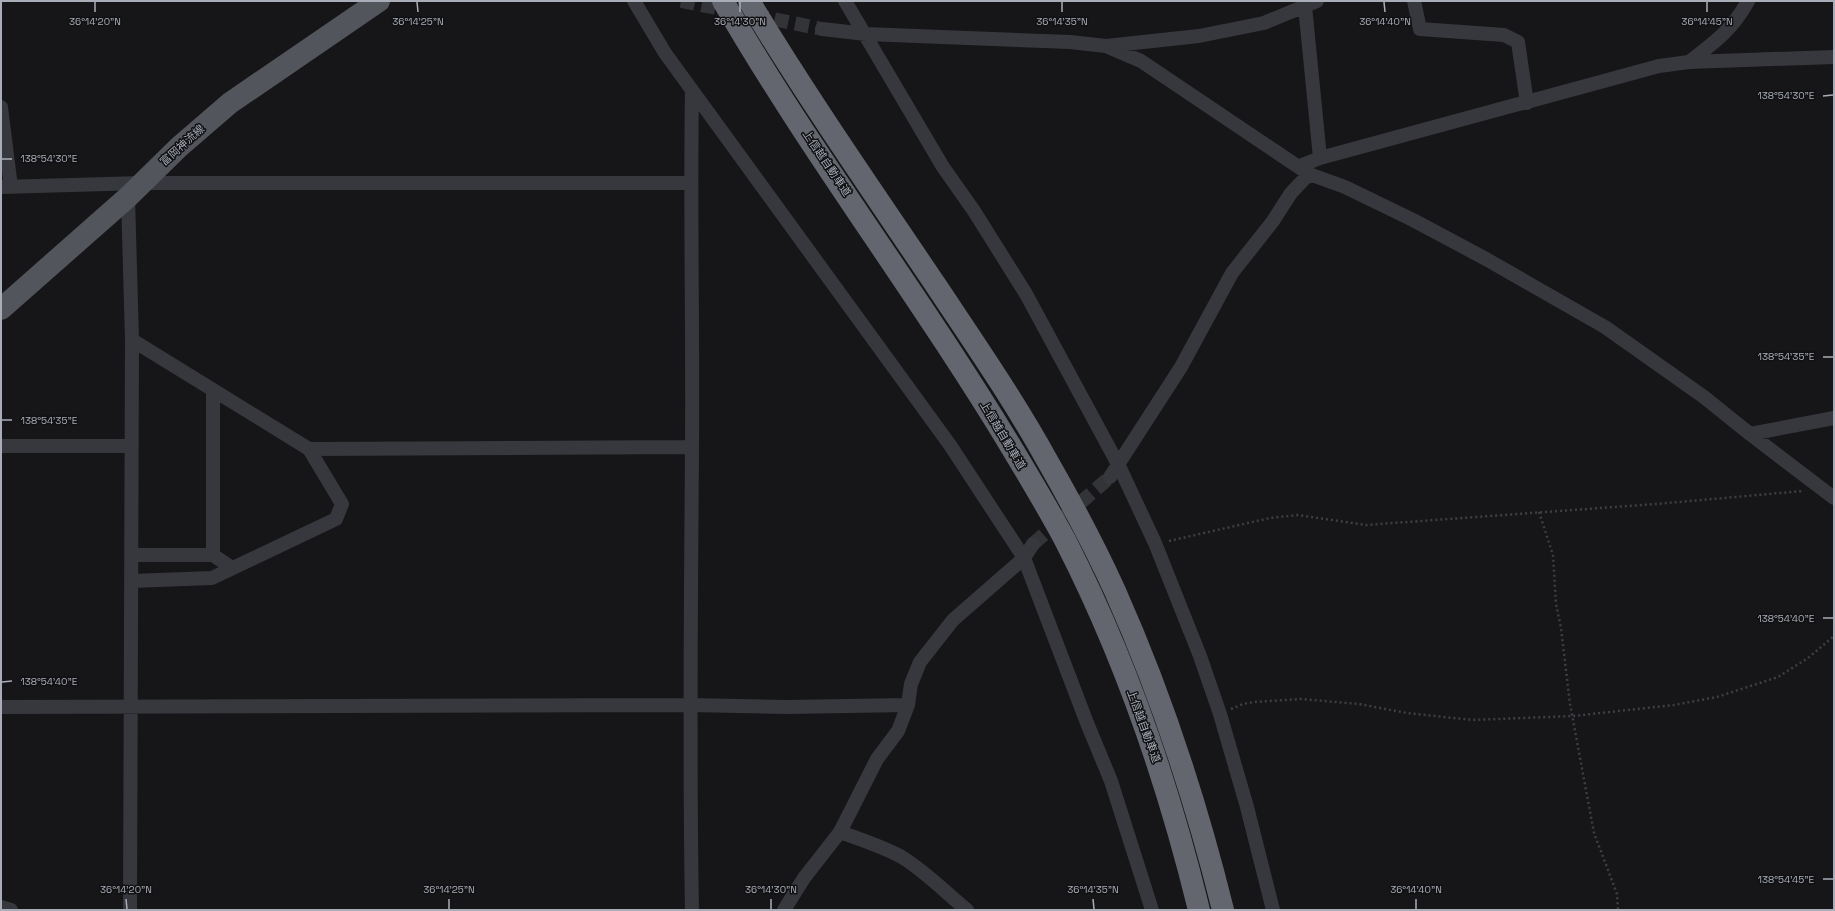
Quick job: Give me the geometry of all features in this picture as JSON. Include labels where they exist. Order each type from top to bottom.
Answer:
[{"type":"highway","name":"上信越自動車道","points":[[723,1],[764,69],[986,406],[1064,540],[1096,606],[1149,738],[1172,807],[1199,910]]},
{"type":"highway","name":"上信越自動車道","points":[[749,1],[782,57],[1008,396],[1047,460],[1083,526],[1117,597],[1167,722],[1190,787],[1223,910]]},
{"type":"main road","name":"富岡神流線","points":[[1,309],[135,190],[178,147],[230,103],[379,1]]},
{"type":"street","points":[[634,1],[665,53],[950,445],[1024,558],[1087,723],[1112,781],[1152,910]]},
{"type":"street","points":[[845,1],[866,34],[943,167],[974,211],[1026,294],[1119,466],[1155,543],[1200,656],[1220,714],[1247,807],[1273,910]]},
{"type":"street","points":[[1414,1],[1420,29],[1504,35],[1518,42],[1527,103]]},
{"type":"street","points":[[1689,62],[1716,42],[1732,27],[1748,1]]},
{"type":"street","points":[[822,28],[866,34],[1070,42],[1106,46],[1199,36],[1264,23],[1311,4],[1320,158]]},
{"type":"street","points":[[1106,46],[1141,61],[1304,170],[1345,187],[1413,220],[1486,259],[1605,327],[1704,397],[1834,498]]},
{"type":"street","points":[[1110,477],[1119,466],[1181,367],[1232,273],[1273,221],[1304,170],[1320,158],[1659,66],[1689,62],[1834,57]]},
{"type":"street","points":[[692,90],[690,183],[692,446],[689,705],[692,910]]},
{"type":"street","points":[[1,107],[6,187],[135,190],[690,183]]},
{"type":"street","points":[[130,910],[132,581],[131,446],[135,190]]},
{"type":"street","points":[[132,340],[309,449],[342,504],[336,519],[212,578],[132,581]]},
{"type":"street","points":[[213,390],[213,555]]},
{"type":"street","points":[[1750,434],[1834,418]]},
{"type":"street","points":[[1,446],[131,446]]},
{"type":"street","points":[[309,449],[692,446]]},
{"type":"street","points":[[784,910],[804,878],[840,832],[877,759],[898,731],[908,705],[910,684],[920,662],[953,620],[1024,558],[1033,544]]},
{"type":"street","points":[[132,555],[213,555],[232,568]]},
{"type":"street","points":[[1,707],[689,705],[786,707],[908,705]]},
{"type":"street","points":[[840,832],[878,845],[900,857],[921,871],[967,910]]},
{"type":"street","points":[[1,907],[11,910]]},
{"type":"path","points":[[1155,543],[1270,518],[1298,515],[1366,525],[1656,504],[1821,489]]},
{"type":"path","points":[[1539,512],[1553,555],[1556,604],[1573,716],[1594,833],[1618,894],[1618,910]]},
{"type":"path","points":[[1220,714],[1243,704],[1302,699],[1359,704],[1407,713],[1472,720],[1573,716],[1674,705],[1717,697],[1778,678],[1808,658],[1834,636]]},
{"type":"tunnel","points":[[681,1],[732,11]]},
{"type":"tunnel","points":[[754,15],[822,29]]},
{"type":"tunnel","points":[[1033,544],[1110,477]]}]
